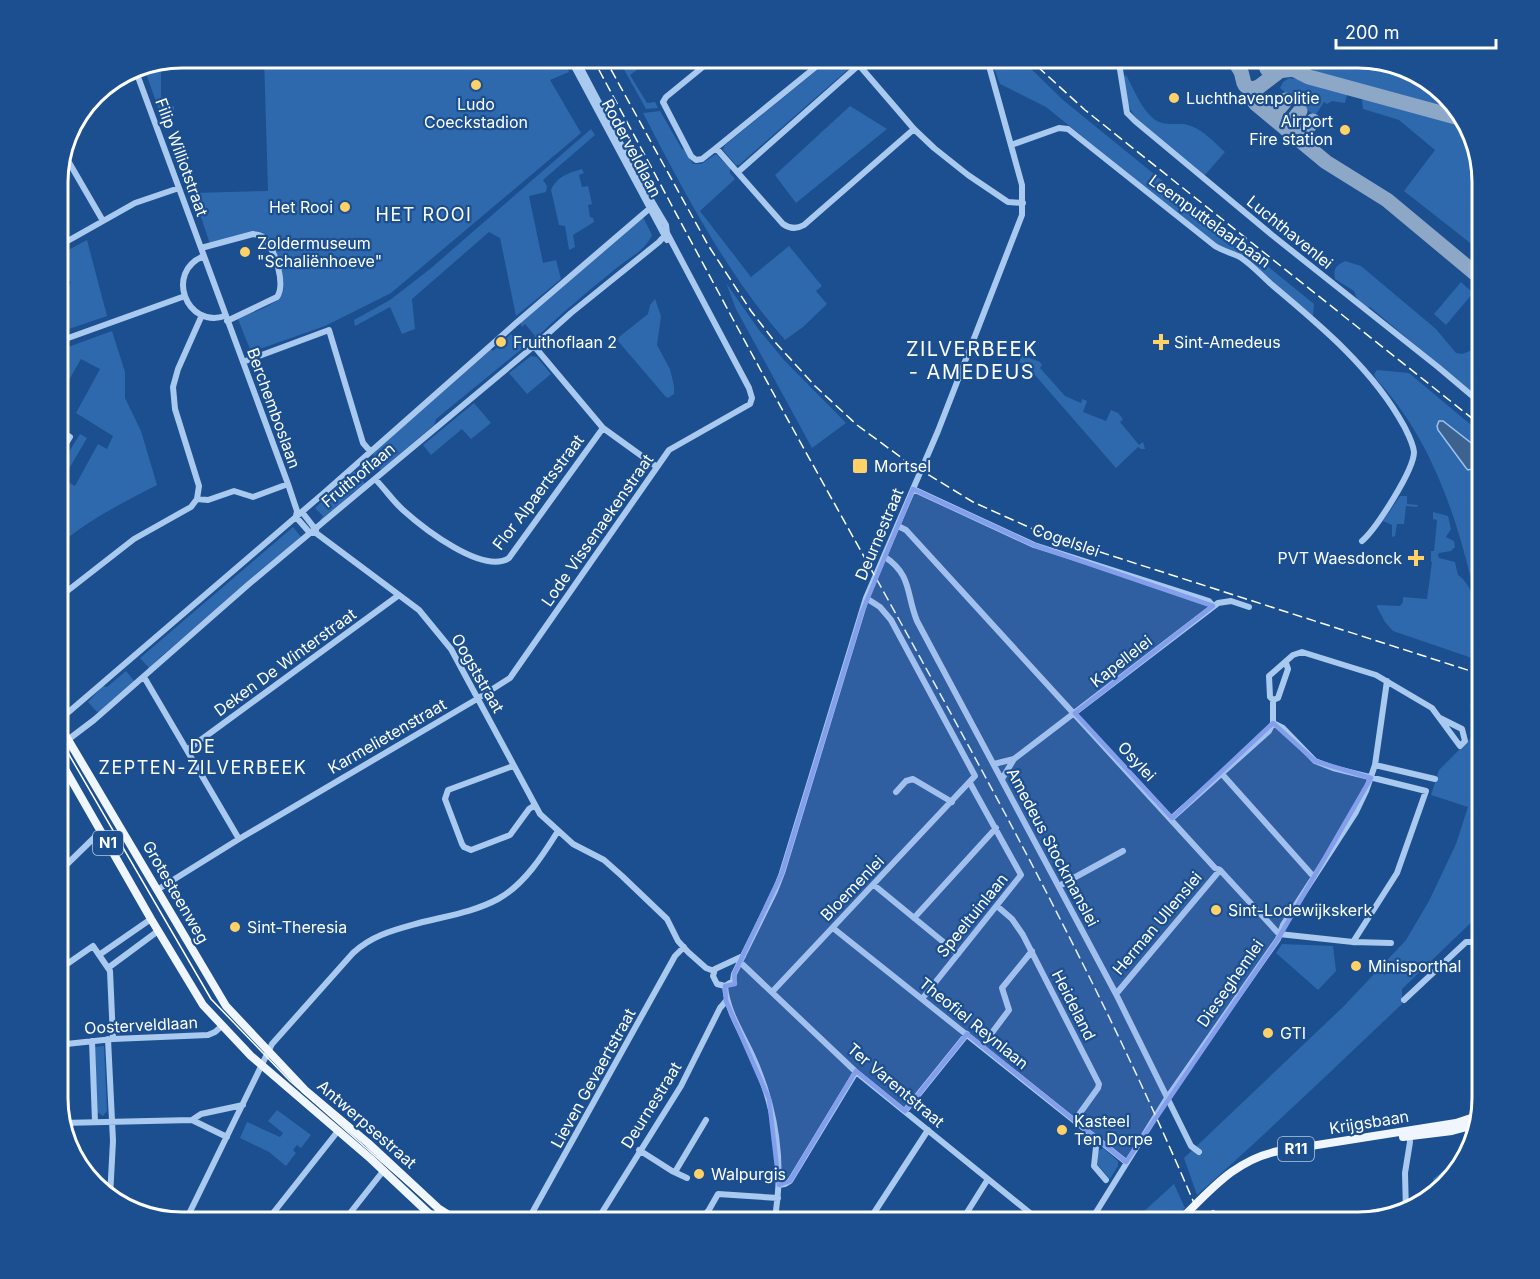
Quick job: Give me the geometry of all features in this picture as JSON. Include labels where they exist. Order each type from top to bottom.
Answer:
[{"type":"main road","name":"Grotesteenweg","points":[[68,740],[226,1006],[268,1053]]},
{"type":"main road","name":"N1","points":[[68,774],[159,931]]},
{"type":"main road","name":"Antwerpsestraat","points":[[159,931],[197,997],[223,1025],[262,1065],[384,1170],[428,1212]]},
{"type":"main road","name":"Antwerpsestraat","points":[[268,1053],[314,1099],[368,1143],[444,1212]]},
{"type":"main road","name":"Krijgsbaan","points":[[1192,1211],[1236,1173],[1256,1162],[1280,1155],[1409,1134],[1471,1118]]},
{"type":"main road","name":"Krijgsbaan","points":[[1409,1134],[1452,1131],[1469,1126]]},
{"type":"street","name":"Roderveldlaan","points":[[575,68],[649,209],[675,249],[752,396]]},
{"type":"street","name":"Roderveldlaan","points":[[581,68],[666,225],[666,236]]},
{"type":"street","points":[[702,68],[663,102],[691,156],[699,160],[814,68]]},
{"type":"street","points":[[738,172],[856,68]]},
{"type":"street","points":[[862,68],[914,129],[968,175],[1008,202],[1023,203]]},
{"type":"street","name":"Deurnestraat","points":[[725,986],[732,983],[734,974],[776,891],[867,598],[1018,229],[1023,203],[1022,185],[990,68]]},
{"type":"street","name":"Luchthavenlei","points":[[1120,68],[1127,113],[1135,121],[1472,396]]},
{"type":"street","name":"Filip Williotstraat","points":[[138,76],[204,256]]},
{"type":"street","name":"Leemputtelaarbaan","points":[[1011,145],[1059,128],[1068,129],[1215,246],[1242,259],[1312,319],[1349,356],[1392,406],[1409,435],[1414,454],[1406,476],[1379,520],[1362,541]]},
{"type":"street","points":[[716,148],[783,224],[794,228],[804,225],[914,129]]},
{"type":"street","points":[[69,162],[103,221]]},
{"type":"street","points":[[68,241],[135,203],[179,188]]},
{"type":"street","points":[[649,209],[659,212]]},
{"type":"street","name":"Fruithoflaan","points":[[68,712],[649,209]]},
{"type":"street","points":[[201,248],[256,234],[267,241],[278,268],[282,284],[281,292],[277,297],[226,318],[202,315],[193,309],[185,296],[183,284],[187,268],[204,256]]},
{"type":"street","name":"Fruithoflaan","points":[[68,740],[532,344],[666,236]]},
{"type":"street","name":"Berchemboslaan","points":[[204,256],[298,513]]},
{"type":"street","points":[[68,338],[185,296]]},
{"type":"street","points":[[68,590],[134,539],[190,507],[197,499],[199,486],[175,409],[172,387],[202,315]]},
{"type":"street","points":[[243,362],[329,330],[363,443],[370,451]]},
{"type":"street","points":[[532,344],[603,428],[657,466]]},
{"type":"street","name":"Lode Vissenaekenstraat","points":[[477,699],[510,678],[672,447],[749,405],[752,396]]},
{"type":"street","name":"Flor Alpaertsstraat","points":[[375,479],[403,510],[448,544],[490,562],[500,562],[509,558],[603,428]]},
{"type":"street","points":[[197,499],[208,500],[234,491],[253,497],[288,484]]},
{"type":"street","name":"Cogelslei","points":[[913,489],[1034,546],[1209,602],[1214,606]]},
{"type":"street","name":"Oogststraat","points":[[298,513],[314,532],[419,610],[451,649],[540,814],[573,844],[604,860],[622,876],[667,919],[684,947],[703,965],[714,971]]},
{"type":"street","name":"Osylei","points":[[898,526],[906,530],[1172,818],[1215,868],[1220,870],[1279,934]]},
{"type":"street","name":"Amedeus Stockmanslei","points":[[885,557],[904,575],[917,621],[1116,994],[1165,1101],[1191,1146],[1199,1152]]},
{"type":"street","name":"Deken De Winterstraat","points":[[187,750],[399,595]]},
{"type":"street","points":[[867,598],[884,611],[895,625],[974,773],[975,776],[970,783],[996,828],[914,918]]},
{"type":"street","points":[[1214,606],[1227,600],[1249,607]]},
{"type":"street","name":"Kapellelei","points":[[1002,779],[1014,759],[1214,606]]},
{"type":"street","points":[[1172,818],[1269,731],[1273,723],[1273,700],[1270,697],[1269,676],[1293,656],[1302,652],[1376,675],[1387,681],[1432,708],[1460,746],[1465,741],[1462,729],[1440,718]]},
{"type":"street","points":[[1273,700],[1278,698],[1288,669],[1286,663]]},
{"type":"street","points":[[144,677],[239,839]]},
{"type":"street","name":"Dieseghemlei","points":[[1096,1212],[1150,1124],[1279,934],[1282,925],[1356,812],[1375,765],[1387,681]]},
{"type":"street","name":"Karmelietenstraat","points":[[157,890],[477,699]]},
{"type":"street","points":[[1273,723],[1283,728],[1315,761],[1371,778],[1426,791],[1397,873],[1353,942]]},
{"type":"street","name":"Kapellelei","points":[[994,764],[1014,759]]},
{"type":"street","points":[[1375,765],[1435,779]]},
{"type":"street","points":[[513,766],[448,790],[446,793],[445,799],[462,844],[471,850],[510,835],[529,809],[535,805]]},
{"type":"street","points":[[1221,774],[1313,876]]},
{"type":"street","points":[[896,792],[906,781],[913,779],[952,802]]},
{"type":"street","name":"Bloemenlei","points":[[772,992],[970,783]]},
{"type":"street","name":"Speeltuinlaan","points":[[922,999],[1021,875],[996,828]]},
{"type":"street","points":[[68,863],[102,831]]},
{"type":"street","points":[[190,1212],[273,1044],[353,953],[373,939],[399,928],[481,907],[500,898],[528,873],[558,831]]},
{"type":"street","points":[[1059,886],[1123,851]]},
{"type":"street","name":"Herman Ullenslei","points":[[1116,994],[1220,870]]},
{"type":"street","points":[[873,885],[958,954]]},
{"type":"street","name":"Heideland","points":[[997,906],[1011,919],[1032,951],[1099,1084],[1075,1120]]},
{"type":"street","points":[[99,955],[151,919]]},
{"type":"street","name":"Theofiel Reynlaan","points":[[833,928],[1126,1162]]},
{"type":"street","points":[[108,968],[159,931]]},
{"type":"street","points":[[1279,934],[1353,942],[1391,943]]},
{"type":"street","points":[[1404,1000],[1466,942],[1472,942]]},
{"type":"street","points":[[68,963],[93,946],[110,971],[111,1187]]},
{"type":"street","name":"Lieven Gevaertstraat","points":[[533,1212],[675,956],[684,947]]},
{"type":"street","points":[[982,1046],[1009,1010],[1002,988],[1032,951]]},
{"type":"street","points":[[742,959],[718,966],[713,976],[715,982],[725,986],[726,1001],[762,1077],[769,1099],[776,1139],[779,1185],[776,1212]]},
{"type":"street","name":"Ter Varentstraat","points":[[742,959],[772,992],[856,1072],[1029,1212]]},
{"type":"street","points":[[725,965],[732,968],[734,974]]},
{"type":"street","name":"Deurnestraat","points":[[602,1212],[681,1086],[720,1008],[726,1001]]},
{"type":"street","name":"Oosterveldlaan","points":[[68,1044],[111,1039],[208,1035],[223,1025]]},
{"type":"street","points":[[905,1111],[967,1034]]},
{"type":"street","points":[[92,1041],[95,1122]]},
{"type":"street","points":[[779,1185],[786,1184],[790,1180],[856,1072]]},
{"type":"street","points":[[192,1120],[201,1114],[243,1105]]},
{"type":"street","points":[[70,1123],[192,1120],[227,1137]]},
{"type":"street","points":[[675,1172],[706,1120]]},
{"type":"street","points":[[875,1212],[928,1130]]},
{"type":"street","points":[[274,1212],[338,1131]]},
{"type":"street","points":[[1406,1201],[1405,1173],[1409,1134]]},
{"type":"street","points":[[1099,1139],[1094,1166],[1106,1180]]},
{"type":"street","points":[[639,1150],[687,1178]]},
{"type":"street","points":[[351,1212],[384,1170]]},
{"type":"street","points":[[967,1212],[988,1179]]},
{"type":"street","points":[[707,1212],[718,1194],[778,1198]]},
{"type":"highlighted area","points":[[913,489],[1034,545],[1213,606],[1075,713],[1172,818],[1273,723],[1315,761],[1371,778],[1278,939],[1126,1162],[967,1034],[905,1111],[856,1071],[790,1181],[779,1185],[769,1099],[726,1001],[725,986],[735,984],[734,974],[782,873],[862,612]]},
{"type":"shaded area","name":"Het Rooi","points":[[264,68],[567,68],[569,72],[550,80],[581,133],[391,293],[325,326],[251,352],[238,319],[276,301],[283,288],[281,270],[267,237],[262,234],[248,233],[210,244],[193,193],[268,191]]},
{"type":"shaded area","points":[[623,68],[639,68],[630,75],[647,103],[655,102],[658,108],[646,109]]},
{"type":"shaded area","points":[[820,68],[850,68],[739,165],[736,165],[723,150],[724,146]]},
{"type":"shaded area","points":[[994,68],[1030,68],[1063,100],[1314,304],[1313,316],[1242,256],[1216,244],[1046,107],[1000,84]]},
{"type":"shaded area","points":[[1313,68],[1366,68],[1395,74],[1422,87],[1446,109],[1322,75],[1315,72]]},
{"type":"shaded area","points":[[161,70],[161,106],[174,106],[174,110],[159,110],[146,74]]},
{"type":"shaded area","points":[[1126,75],[1149,115],[1154,119],[1163,123],[1195,128],[1225,152],[1205,175],[1137,119],[1127,99],[1124,76]]},
{"type":"shaded area","points":[[1289,78],[1345,92],[1347,95],[1345,103],[1332,101],[1327,104],[1324,102],[1315,116],[1280,88]]},
{"type":"shaded area","points":[[1366,98],[1456,123],[1469,152],[1472,167],[1472,244],[1404,191],[1435,150],[1399,120],[1363,109],[1362,100]]},
{"type":"shaded area","points":[[850,106],[887,129],[796,203],[775,175]]},
{"type":"shaded area","points":[[660,111],[693,164],[701,164],[716,154],[730,168],[730,173],[735,179],[700,211],[751,277],[789,246],[822,286],[816,291],[827,304],[803,327],[785,340],[725,260],[690,202],[643,113]]},
{"type":"shaded area","points":[[591,129],[595,135],[543,180],[547,186],[546,192],[529,196],[543,263],[556,260],[561,279],[516,316],[500,238],[489,232],[412,299],[415,329],[402,334],[390,307],[355,326],[354,320],[390,300],[430,269]]},
{"type":"shaded area","points":[[582,169],[584,173],[579,175],[582,187],[588,186],[592,204],[588,205],[590,217],[594,222],[573,235],[575,247],[569,250],[565,226],[559,225],[551,190],[560,178]]},
{"type":"shaded area","points":[[643,217],[652,235],[645,246],[583,296],[532,342],[535,336],[525,324],[522,327],[520,322]]},
{"type":"shaded area","points":[[87,240],[107,316],[68,329],[68,287],[71,282],[68,280],[68,250]]},
{"type":"shaded area","points":[[1345,261],[1361,266],[1436,329],[1456,353],[1462,354],[1472,350],[1472,393],[1370,307],[1366,308],[1359,303],[1354,291],[1335,279],[1334,272],[1339,264]]},
{"type":"shaded area","points":[[1461,282],[1472,292],[1446,325],[1434,314]]},
{"type":"shaded area","points":[[726,283],[759,330],[784,360],[846,423],[812,448],[736,309]]},
{"type":"shaded area","points":[[655,299],[661,316],[657,345],[670,369],[674,386],[674,394],[668,398],[618,341],[619,337],[648,314],[650,305]]},
{"type":"shaded area","points":[[112,331],[125,372],[125,398],[141,431],[157,485],[92,521],[68,538],[68,482],[75,486],[98,444],[107,449],[113,436],[76,413],[100,369],[81,359],[68,382],[68,347]]},
{"type":"shaded area","points":[[511,334],[523,348],[436,419],[434,425],[382,471],[371,459],[374,453],[372,451]]},
{"type":"shaded area","points":[[1022,355],[1040,362],[1042,365],[1040,368],[1065,396],[1081,403],[1082,399],[1087,401],[1083,412],[1106,421],[1111,410],[1118,413],[1123,419],[1120,422],[1139,445],[1143,442],[1145,449],[1138,447],[1116,468],[1027,366],[1019,362]]},
{"type":"shaded area","points":[[531,356],[537,357],[551,374],[527,394],[509,373]]},
{"type":"shaded area","points":[[1377,370],[1409,373],[1472,426],[1472,582],[1454,519],[1434,469],[1409,421],[1374,374]]},
{"type":"shaded area","points":[[474,403],[491,423],[471,439],[462,429],[431,455],[423,445]]},
{"type":"shaded area","points":[[1439,421],[1443,421],[1472,444],[1472,469],[1466,468],[1437,426]]},
{"type":"shaded area","points":[[80,434],[87,438],[68,470],[68,453]]},
{"type":"shaded area","points":[[354,471],[366,485],[352,493],[322,522],[320,520],[323,516],[315,508]]},
{"type":"shaded area","points":[[1400,496],[1407,496],[1407,504],[1418,505],[1417,507],[1406,506],[1404,524],[1397,524],[1395,536],[1392,537],[1392,525],[1383,521]]},
{"type":"shaded area","points":[[1433,512],[1448,516],[1451,529],[1446,537],[1454,541],[1455,547],[1451,551],[1438,555],[1439,558],[1455,562],[1458,575],[1470,590],[1472,658],[1393,631],[1377,607],[1377,605],[1400,606],[1403,597],[1427,599],[1432,562],[1431,551],[1434,551],[1437,520],[1433,519]]},
{"type":"shaded area","points":[[293,527],[301,537],[158,659],[150,669],[140,658]]},
{"type":"shaded area","points":[[126,671],[135,682],[97,712],[88,702],[103,686],[107,687]]},
{"type":"shaded area","points":[[1471,738],[1472,922],[1402,989],[1402,1004],[1197,1195],[1184,1158],[1343,1007],[1406,940],[1429,901],[1456,844],[1468,807],[1431,795],[1439,770]]},
{"type":"shaded area","points":[[1282,944],[1333,946],[1336,971],[1318,990],[1276,953]]},
{"type":"shaded area","points":[[104,1046],[107,1111],[103,1116],[97,1112],[95,1047]]},
{"type":"shaded area","points":[[277,1110],[311,1135],[301,1148],[297,1145],[293,1150],[296,1153],[286,1166],[269,1152],[240,1138],[247,1122],[280,1137],[283,1133],[268,1121]]},
{"type":"shaded area","points":[[1103,1148],[1118,1161],[1118,1166],[1110,1179],[1098,1165],[1098,1151]]},
{"type":"shaded area","points":[[1450,1165],[1433,1184],[1433,1179]]},
{"type":"shaded area","points":[[1174,1184],[1185,1208],[1181,1212],[1143,1212]]},
{"type":"taxiway","points":[[1238,68],[1248,88],[1258,87]]},
{"type":"taxiway","points":[[1267,68],[1271,72],[1293,69],[1309,77],[1452,116]]},
{"type":"taxiway","points":[[1284,68],[1256,89],[1255,103],[1326,162],[1387,200],[1472,271]]},
{"type":"taxiway","points":[[1272,117],[1286,100]]},
{"type":"taxiway","points":[[1286,129],[1300,111]]},
{"type":"taxiway","points":[[1298,139],[1313,121]]},
{"type":"tram line","points":[[68,753],[211,999],[290,1081],[439,1212]]},
{"type":"railway","points":[[598,68],[1060,919],[1110,1019],[1198,1212]]},
{"type":"railway","points":[[610,68],[708,245],[751,311],[775,342],[815,386],[857,425],[906,461],[973,502],[1044,534],[1472,671]]},
{"type":"railway","points":[[1039,68],[1085,110],[1472,418]]},
{"type":"place","name":"Ludo Coeckstadion","points":[[476,85]]},
{"type":"place","name":"Luchthavenpolitie","points":[[1174,98]]},
{"type":"place","name":"Airport Fire station","points":[[1345,130]]},
{"type":"place","name":"Het Rooi","points":[[345,207]]},
{"type":"place","name":"Zoldermuseum \"Schaliënhoeve\"","points":[[245,252]]},
{"type":"place","name":"Fruithoflaan 2","points":[[501,342]]},
{"type":"place","name":"Sint-Amedeus","points":[[1161,342]]},
{"type":"place","name":"Mortsel","points":[[860,466]]},
{"type":"place","name":"PVT Waesdonck","points":[[1416,558]]},
{"type":"place","name":"Sint-Lodewijkskerk","points":[[1216,910]]},
{"type":"place","name":"Sint-Theresia","points":[[235,927]]},
{"type":"place","name":"Minisporthal","points":[[1356,966]]},
{"type":"place","name":"GTI","points":[[1268,1033]]},
{"type":"place","name":"Kasteel Ten Dorpe","points":[[1062,1130]]},
{"type":"place","name":"Walpurgis","points":[[699,1174]]},
{"type":"district","name":"HET ROOI","points":[[424,215]]},
{"type":"district","name":"ZILVERBEEK - AMEDEUS","points":[[972,360]]},
{"type":"district","name":"DE ZEPTEN-ZILVERBEEK","points":[[203,757]]}]
